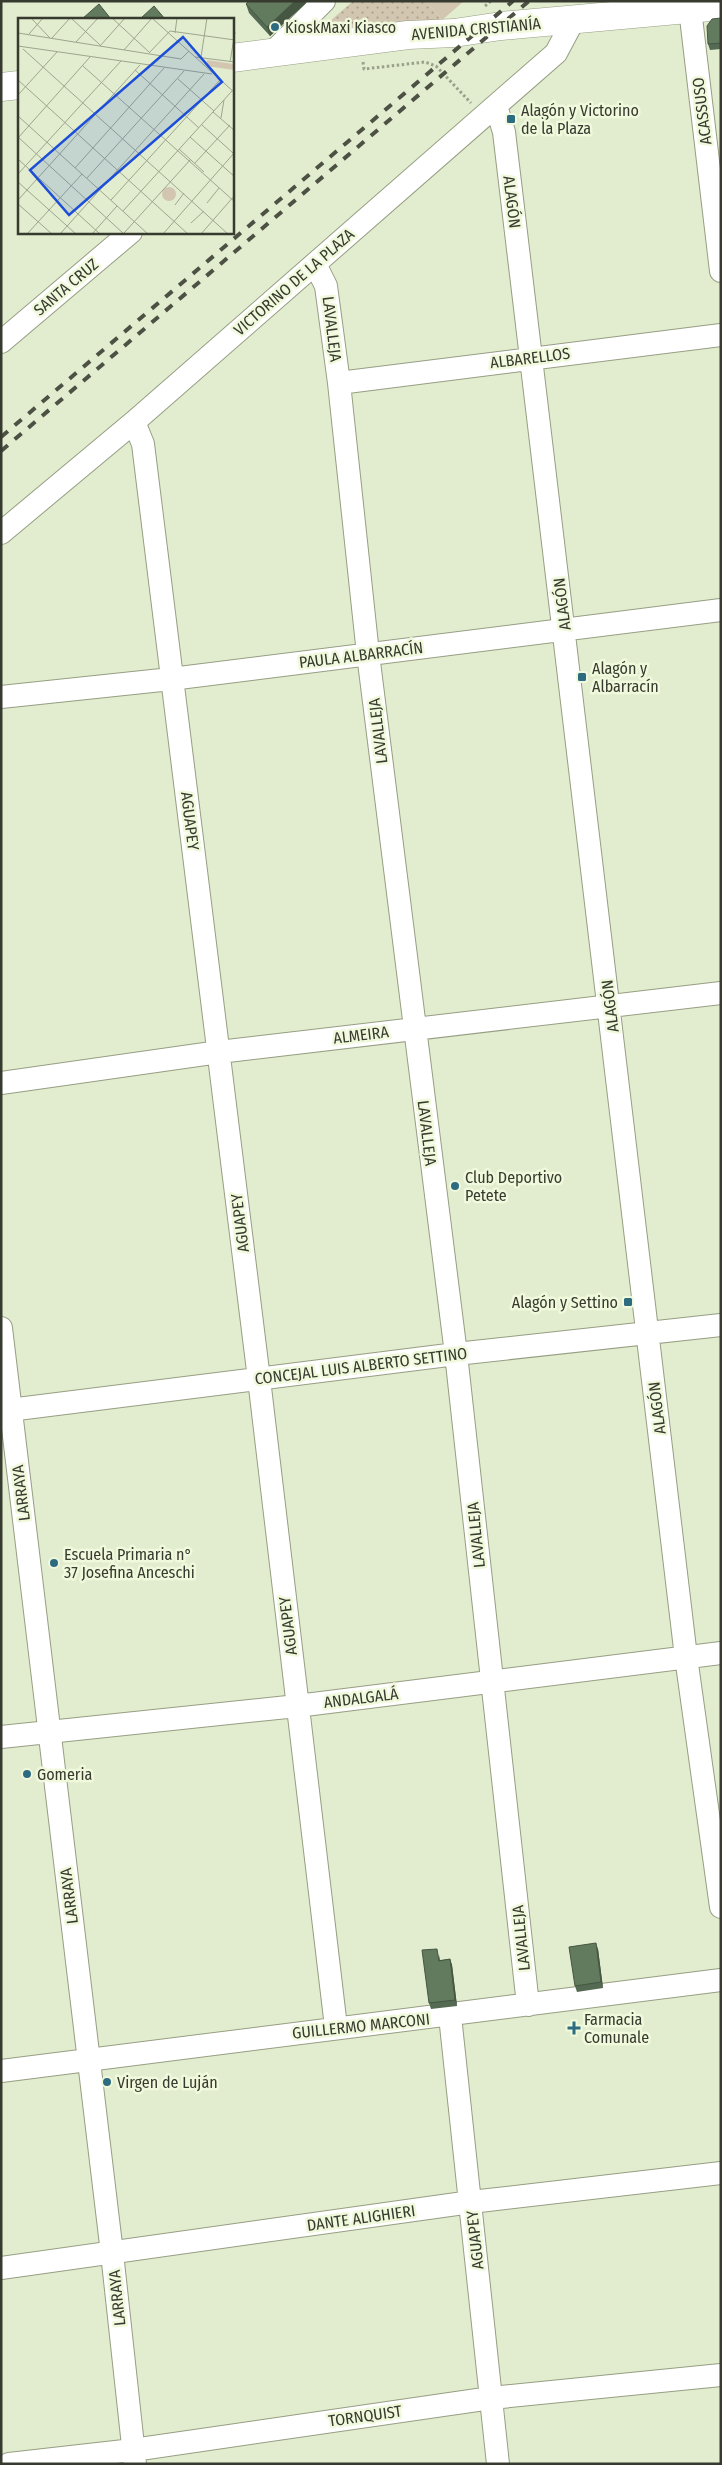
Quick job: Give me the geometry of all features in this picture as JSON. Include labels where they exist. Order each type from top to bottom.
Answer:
[{"type":"main road","name":"AVENIDA CRISTIANÍA","points":[[234,58],[360,41],[721,6]]},
{"type":"main road","points":[[1,87],[18,85]]},
{"type":"street","points":[[272,52],[324,1]]},
{"type":"street","name":"ACASSUSO","points":[[690,9],[721,271]]},
{"type":"street","name":"VICTORINO DE LA PLAZA","points":[[1,533],[134,422],[556,53],[573,21]]},
{"type":"street","name":"ALAGÓN","points":[[489,112],[504,132],[610,1007],[686,1657],[721,1907]]},
{"type":"street","name":"SANTA CRUZ","points":[[1,342],[129,234]]},
{"type":"street","name":"LAVALLEJA","points":[[315,264],[326,286],[339,383],[368,654],[456,1354],[528,2006]]},
{"type":"street","name":"ALBARELLOS","points":[[339,383],[532,357],[721,335]]},
{"type":"street","name":"AGUAPEY","points":[[134,422],[143,444],[171,679],[220,1052],[336,2027]]},
{"type":"street","name":"PAULA ALBARRACÍN","points":[[1,697],[171,679],[721,610]]},
{"type":"street","name":"ALMEIRA","points":[[1,1083],[220,1052],[721,993]]},
{"type":"street","name":"CONCEJAL LUIS ALBERTO SETTINO","points":[[6,1410],[456,1354],[721,1325]]},
{"type":"street","name":"LARRAYA","points":[[1,1328],[6,1410],[49,1731],[112,2254],[134,2457]]},
{"type":"street","name":"ANDALGALÁ","points":[[1,1737],[297,1706],[493,1680],[721,1654]]},
{"type":"street","name":"GUILLERMO MARCONI","points":[[1,2071],[336,2027],[450,2016],[721,1980]]},
{"type":"street","name":"AGUAPEY","points":[[450,2016],[498,2464]]},
{"type":"street","name":"DANTE ALIGHIERI","points":[[1,2268],[112,2254],[471,2202],[721,2173]]},
{"type":"street","name":"TORNQUIST","points":[[9,2464],[134,2457],[491,2398],[721,2375]]},
{"type":"path","points":[[360,41],[364,69],[425,62],[431,64],[436,66],[489,112]]},
{"type":"shaded area","points":[[353,1],[426,1],[442,20],[321,29]]},
{"type":"shaded area","points":[[426,1],[464,1],[442,20]]},
{"type":"building","points":[[249,1],[295,1],[267,27],[246,4]]},
{"type":"building","points":[[99,4],[110,18],[83,18]]},
{"type":"building","points":[[154,6],[164,18],[141,18]]},
{"type":"building","points":[[721,18],[721,43],[708,44],[707,26],[712,19]]},
{"type":"building","points":[[596,1943],[601,1982],[575,1986],[569,1947]]},
{"type":"building","points":[[437,1949],[439,1961],[450,1959],[455,2000],[429,2003],[422,1950]]},
{"type":"railway","points":[[1,437],[513,1]]},
{"type":"railway","points":[[1,451],[529,1]]},
{"type":"place","name":"KioskMaxi Kiasco","points":[[275,27]]},
{"type":"place","name":"Alagón y Victorino de la Plaza","points":[[511,119]]},
{"type":"place","name":"Alagón y Albarracín","points":[[582,677]]},
{"type":"place","name":"Club Deportivo Petete","points":[[455,1186]]},
{"type":"place","name":"Alagón y Settino","points":[[628,1302]]},
{"type":"place","name":"Escuela Primaria n° 37 Josefina Anceschi","points":[[54,1563]]},
{"type":"place","name":"Gomeria","points":[[27,1774]]},
{"type":"place","name":"Farmacia Comunale","points":[[574,2028]]},
{"type":"place","name":"Virgen de Luján","points":[[107,2082]]}]
